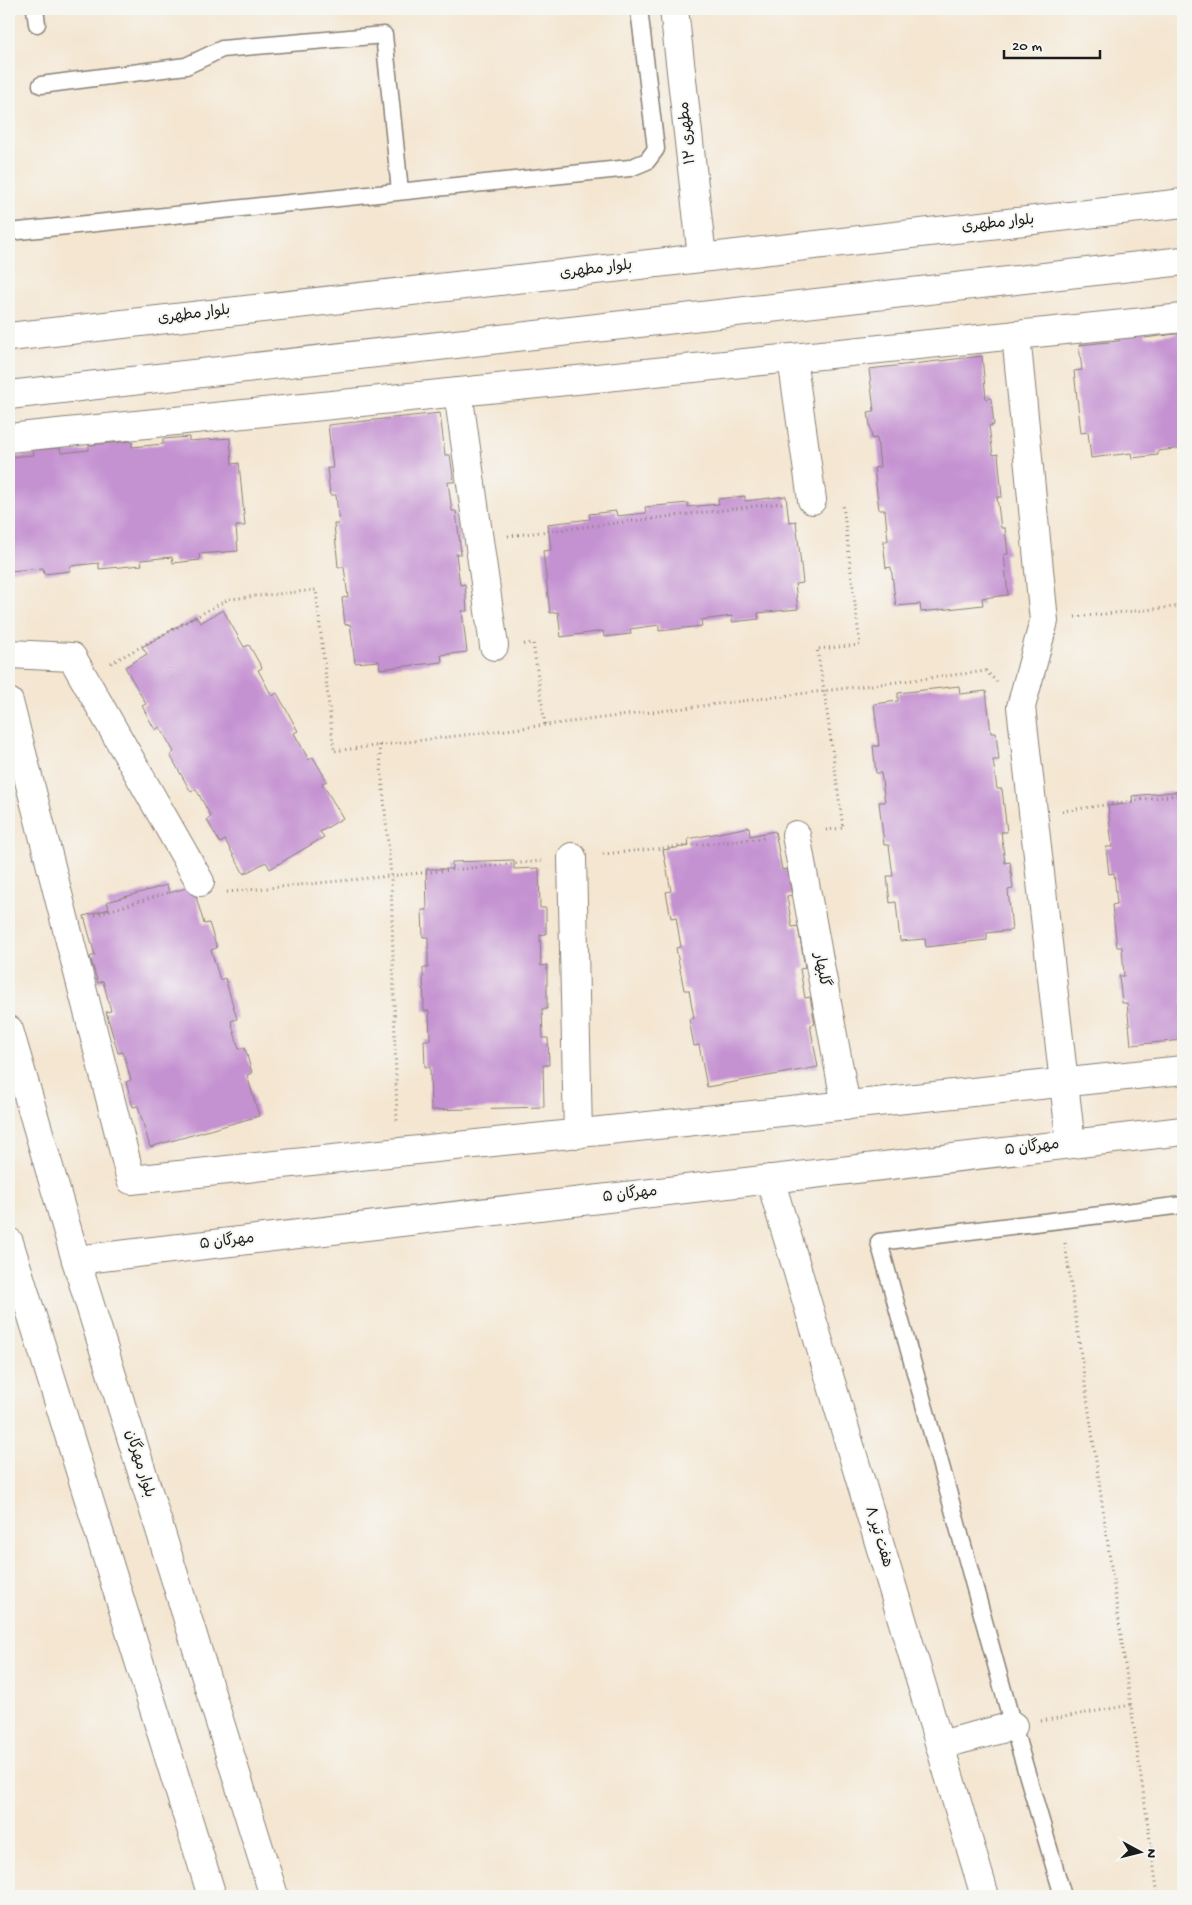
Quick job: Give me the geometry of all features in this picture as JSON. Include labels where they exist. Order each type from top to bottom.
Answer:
[{"type":"street","name":"مطهری ۱۲","points":[[674,9],[702,258]]},
{"type":"street","name":"بلوار مطهری","points":[[9,336],[1183,203]]},
{"type":"street","points":[[9,395],[1183,261]]},
{"type":"street","points":[[9,438],[1183,318]]},
{"type":"street","points":[[1016,335],[1044,621],[1021,707],[1071,1144]]},
{"type":"street","points":[[792,358],[812,500]]},
{"type":"street","points":[[458,392],[494,646]]},
{"type":"street","points":[[9,654],[72,657],[200,882]]},
{"type":"street","points":[[9,702],[131,1180],[1183,1070]]},
{"type":"street","name":"گلبهار","points":[[796,835],[846,1106]]},
{"type":"street","points":[[572,858],[578,1134]]},
{"type":"street","name":"بلوار مهرگان","points":[[9,1030],[76,1260],[274,1896]]},
{"type":"street","name":"مهرگان ۵","points":[[76,1260],[1183,1131]]},
{"type":"street","name":"هفت تیر ۸","points":[[770,1179],[985,1896]]},
{"type":"street","points":[[11,1258],[212,1896]]},
{"type":"street","points":[[940,1745],[1013,1726]]},
{"type":"lane","points":[[9,232],[630,168],[647,162],[656,149],[638,9]]},
{"type":"lane","points":[[41,85],[186,66],[222,49],[384,35],[400,191]]},
{"type":"lane","points":[[1063,1896],[1013,1726],[879,1242],[1183,1205]]},
{"type":"path","points":[[66,925],[200,882],[222,893],[796,835],[843,828],[824,690],[816,649],[860,645],[842,497],[480,539]]},
{"type":"path","points":[[84,677],[229,600],[316,590],[334,751],[986,671],[1021,707]]},
{"type":"path","points":[[1044,621],[1183,606]]},
{"type":"path","points":[[494,646],[534,643],[544,725]]},
{"type":"path","points":[[379,745],[391,876],[398,1152]]},
{"type":"path","points":[[1033,814],[1183,794]]},
{"type":"path","points":[[1062,1220],[1158,1896]]},
{"type":"path","points":[[1013,1726],[1132,1705]]},
{"type":"building","points":[[1183,328],[1183,448],[1158,451],[1158,455],[1132,458],[1131,453],[1091,458],[1088,432],[1081,433],[1074,371],[1082,370],[1079,345],[1119,341],[1118,335],[1145,332],[1145,338],[1176,334],[1175,329]]},
{"type":"building","points":[[982,356],[986,399],[991,398],[994,425],[989,426],[993,455],[998,454],[1002,497],[997,497],[1001,528],[1005,528],[1008,554],[1004,554],[1008,595],[982,598],[983,605],[921,612],[920,604],[896,606],[891,567],[886,568],[883,541],[888,541],[885,510],[879,510],[874,468],[880,467],[877,438],[872,439],[868,412],[874,411],[869,369]]},
{"type":"building","points":[[440,413],[445,455],[450,455],[454,482],[448,482],[452,511],[456,511],[461,554],[456,554],[460,585],[465,584],[467,611],[462,611],[467,652],[441,655],[442,662],[380,669],[379,661],[355,663],[350,624],[345,625],[342,598],[348,597],[344,567],[338,567],[334,524],[339,524],[336,495],[330,495],[327,468],[333,468],[328,425]]},
{"type":"building","points":[[189,437],[189,441],[230,438],[232,464],[239,463],[245,526],[236,526],[238,551],[199,554],[200,560],[173,563],[172,557],[141,560],[142,565],[99,569],[99,563],[70,566],[70,571],[44,574],[43,568],[9,571],[9,457],[34,455],[33,450],[60,448],[61,453],[89,450],[89,445],[132,441],[132,447],[163,444],[163,439]]},
{"type":"building","points":[[745,496],[745,501],[786,496],[789,522],[796,521],[803,583],[795,584],[798,609],[758,613],[759,619],[732,622],[732,616],[701,620],[702,626],[659,631],[659,625],[630,629],[631,634],[604,637],[603,631],[561,637],[558,612],[550,613],[543,551],[551,550],[548,524],[590,519],[589,514],[616,511],[617,516],[646,513],[645,507],[688,503],[688,507],[719,504],[718,499]]},
{"type":"building","points":[[223,610],[244,647],[249,645],[262,668],[258,670],[272,696],[277,693],[298,731],[294,733],[309,760],[313,757],[327,781],[322,783],[343,818],[320,832],[324,837],[270,869],[266,862],[244,874],[225,840],[220,843],[207,820],[211,817],[196,789],[191,792],[170,755],[174,752],[160,727],[155,730],[142,706],[146,704],[125,667],[147,654],[142,647],[196,616],[200,623]]},
{"type":"building","points":[[959,686],[960,694],[986,691],[991,733],[996,733],[999,760],[993,760],[997,789],[1002,789],[1007,832],[1001,832],[1005,863],[1010,862],[1013,889],[1008,890],[1012,930],[987,933],[987,940],[926,947],[925,939],[900,941],[896,902],[890,903],[887,876],[893,876],[889,845],[884,845],[879,802],[885,802],[881,773],[876,773],[873,746],[879,746],[874,704],[898,701],[898,693]]},
{"type":"building","points":[[1183,791],[1183,1040],[1131,1045],[1127,1003],[1122,1003],[1119,976],[1124,976],[1122,947],[1117,947],[1112,905],[1117,904],[1114,873],[1109,874],[1106,847],[1112,847],[1108,806],[1133,803],[1132,796]]},
{"type":"building","points":[[749,827],[750,836],[775,831],[782,870],[787,869],[792,895],[787,896],[792,927],[798,926],[805,968],[800,969],[805,998],[810,997],[815,1024],[810,1025],[818,1067],[707,1087],[699,1045],[694,1046],[689,1019],[694,1018],[689,990],[684,990],[676,948],[681,947],[676,917],[671,918],[666,892],[671,891],[663,850],[689,846],[688,839]]},
{"type":"building","points":[[514,860],[514,869],[539,868],[540,908],[546,908],[546,934],[540,935],[541,966],[547,965],[547,1009],[542,1009],[543,1038],[548,1038],[549,1065],[543,1065],[544,1107],[431,1110],[430,1067],[425,1067],[424,1040],[430,1040],[429,1011],[424,1011],[423,968],[428,968],[428,937],[423,937],[422,910],[427,910],[426,869],[452,869],[452,862]]},
{"type":"building","points":[[167,885],[169,893],[193,886],[204,924],[209,923],[217,948],[211,950],[220,980],[225,978],[237,1019],[231,1021],[239,1049],[245,1048],[252,1073],[247,1075],[259,1116],[150,1147],[138,1106],[133,1107],[126,1082],[131,1080],[123,1052],[118,1053],[106,1012],[111,1011],[103,981],[98,983],[90,957],[95,955],[84,916],[109,909],[107,902]]}]
